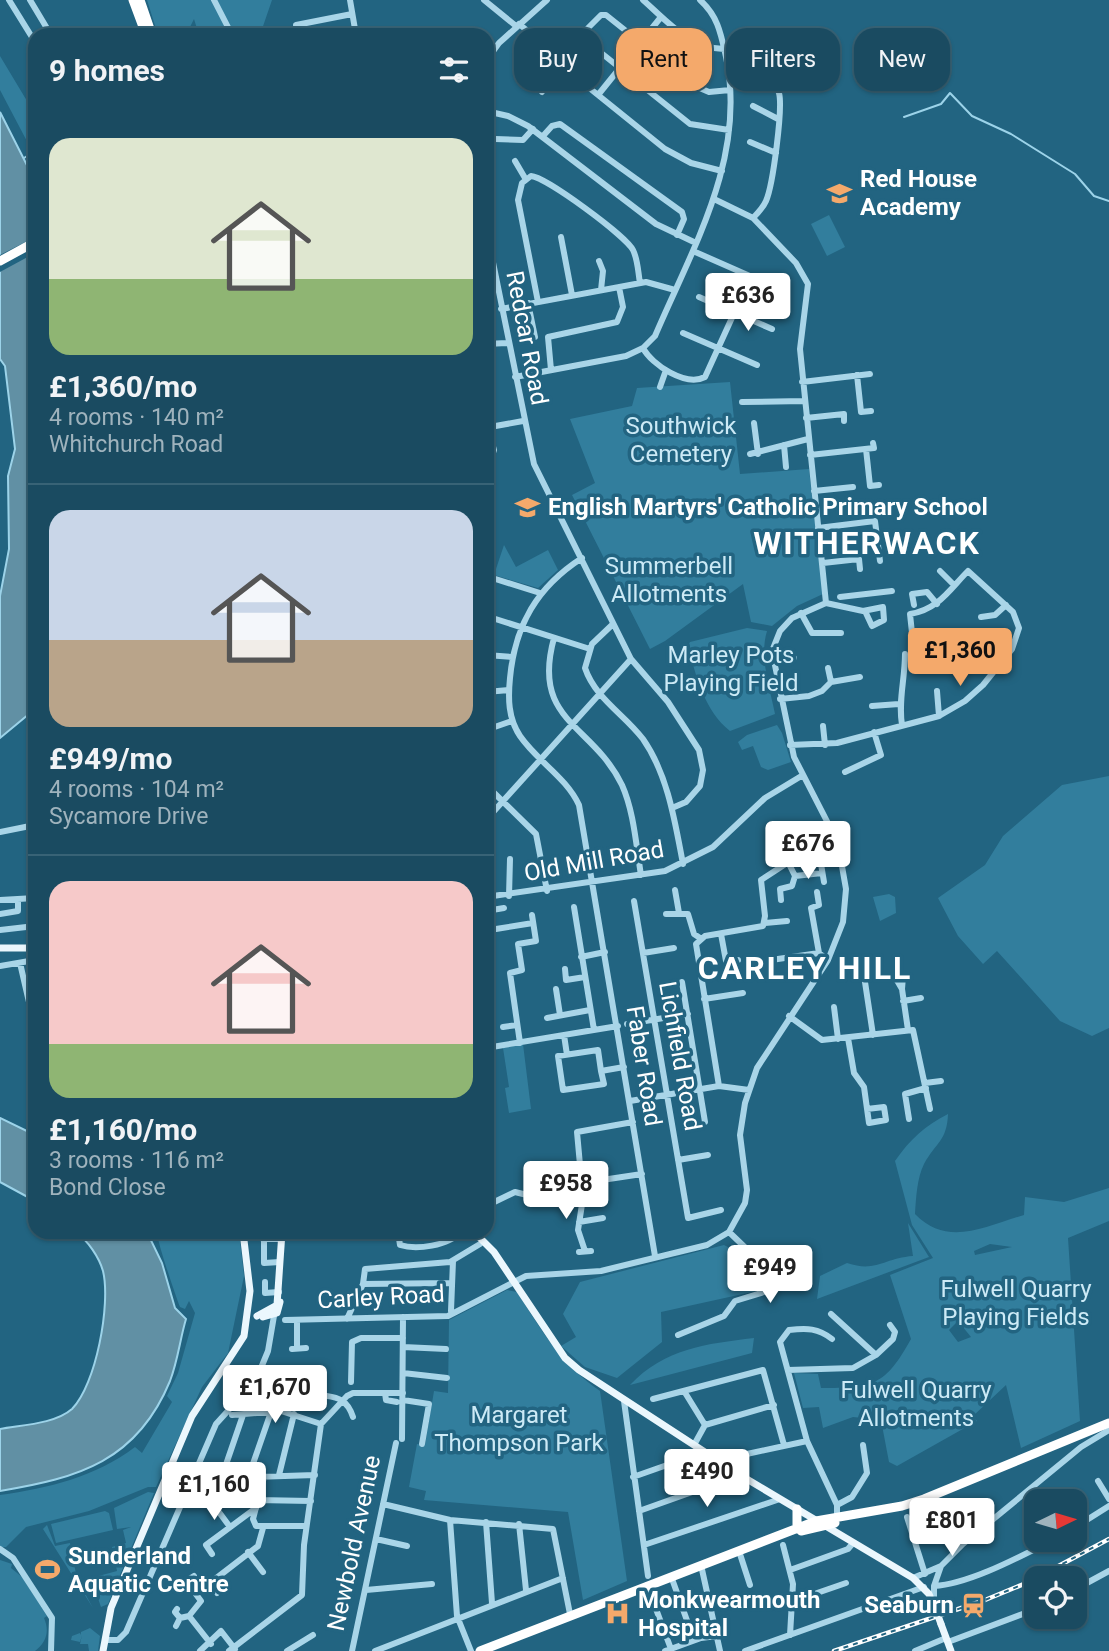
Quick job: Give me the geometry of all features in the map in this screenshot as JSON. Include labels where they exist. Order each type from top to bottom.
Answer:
[{"type":"highway","points":[[133,0],[143,28]]},
{"type":"highway","points":[[140,0],[150,28]]},
{"type":"highway","points":[[0,261],[28,246]]},
{"type":"highway","points":[[0,267],[28,252]]},
{"type":"highway","points":[[782,1540],[797,1529],[924,1499],[1109,1423]]},
{"type":"highway","points":[[797,1509],[797,1529]]},
{"type":"highway","points":[[839,1519],[839,1534]]},
{"type":"highway","points":[[480,1651],[500,1647],[570,1614],[648,1584],[739,1551],[782,1540],[820,1523]]},
{"type":"main road","points":[[0,948],[28,948]]},
{"type":"main road","points":[[103,1651],[111,1608],[187,1428],[201,1399],[241,1345],[253,1316],[244,1239]]},
{"type":"main road","points":[[253,1316],[276,1311],[281,1239]]},
{"type":"main road","points":[[481,1239],[494,1252],[565,1358],[624,1401],[740,1475],[913,1578],[924,1587],[934,1603],[951,1651]]},
{"type":"street","points":[[9,0],[28,31]]},
{"type":"street","points":[[30,0],[47,28]]},
{"type":"street","points":[[214,0],[228,28]]},
{"type":"street","points":[[350,0],[355,28]]},
{"type":"street","points":[[484,0],[522,28]]},
{"type":"street","points":[[494,52],[518,25],[547,0]]},
{"type":"street","points":[[643,0],[691,41],[710,48],[724,48]]},
{"type":"street","points":[[700,0],[715,17],[726,57]]},
{"type":"street","points":[[297,28],[296,25],[352,15]]},
{"type":"street","points":[[616,63],[585,40],[582,34],[584,28],[601,15],[606,15],[623,28]]},
{"type":"street","points":[[652,28],[661,17]]},
{"type":"street","points":[[598,95],[616,73]]},
{"type":"street","points":[[707,91],[726,90]]},
{"type":"street","points":[[593,91],[678,157],[722,171]]},
{"type":"street","points":[[650,91],[690,124],[729,130]]},
{"type":"street","points":[[515,377],[608,361],[643,348],[655,335],[714,199],[729,130],[730,91]]},
{"type":"street","points":[[753,218],[765,204],[776,153],[778,91]]},
{"type":"street","points":[[753,106],[778,119]]},
{"type":"street","points":[[494,113],[508,116],[533,129],[656,224],[775,287]]},
{"type":"street","points":[[543,136],[552,126],[560,124],[682,212],[684,219],[677,234]]},
{"type":"street","points":[[495,139],[523,140],[533,129]]},
{"type":"street","points":[[750,142],[776,153]]},
{"type":"street","points":[[515,161],[525,178]]},
{"type":"street","points":[[525,178],[542,179],[628,243],[636,258],[640,283]]},
{"type":"street","points":[[525,178],[518,190],[518,200],[538,302]]},
{"type":"street","points":[[714,199],[753,218],[796,263],[808,284],[807,307],[800,332],[802,379],[826,603]]},
{"type":"street","points":[[561,237],[572,295]]},
{"type":"street","points":[[599,261],[603,271],[601,290]]},
{"type":"street","name":"Redcar Road","points":[[494,271],[531,456],[631,659],[668,702],[699,750],[703,769],[700,786],[686,802],[672,808]]},
{"type":"street","points":[[643,348],[654,365],[690,379],[700,380],[708,373],[751,276]]},
{"type":"street","points":[[501,309],[640,283],[652,282],[676,290]]},
{"type":"street","points":[[551,370],[548,337],[617,322],[623,307],[619,287]]},
{"type":"street","points":[[699,297],[772,329]]},
{"type":"street","points":[[525,332],[534,334],[528,303]]},
{"type":"street","points":[[683,332],[757,365]]},
{"type":"street","points":[[494,344],[507,343]]},
{"type":"street","points":[[660,387],[666,370]]},
{"type":"street","points":[[802,379],[870,374]]},
{"type":"street","points":[[857,375],[862,412],[871,411]]},
{"type":"street","points":[[742,402],[804,401]]},
{"type":"street","points":[[807,418],[844,414],[844,421]]},
{"type":"street","points":[[494,427],[523,421]]},
{"type":"street","points":[[754,423],[754,454],[808,439]]},
{"type":"street","points":[[755,435],[764,433]]},
{"type":"street","points":[[810,455],[874,448],[873,443]]},
{"type":"street","points":[[784,445],[786,467]]},
{"type":"street","points":[[866,449],[870,486],[879,485]]},
{"type":"street","points":[[814,491],[853,487]]},
{"type":"street","points":[[818,528],[875,522],[880,561]]},
{"type":"street","points":[[494,727],[512,721],[509,690],[512,657],[521,626],[540,593],[553,578],[582,558]]},
{"type":"street","points":[[822,563],[862,559],[860,569]]},
{"type":"street","points":[[940,571],[954,585]]},
{"type":"street","points":[[790,745],[801,742],[825,745],[939,716],[976,693],[1015,644],[1019,628],[1015,616],[968,571],[937,604],[910,614],[912,633]]},
{"type":"street","points":[[494,579],[540,593]]},
{"type":"street","points":[[911,585],[914,605]]},
{"type":"street","points":[[840,597],[892,592]]},
{"type":"street","points":[[912,594],[927,592],[937,604]]},
{"type":"street","points":[[856,595],[856,611]]},
{"type":"street","points":[[678,1335],[724,1316],[735,1301],[764,1292],[754,1256],[729,1232],[745,1203],[747,1189],[740,1135],[749,1090],[766,1049],[828,960],[843,922],[845,877],[833,832],[790,745],[773,661],[774,641],[786,624],[801,613],[826,603],[865,611]]},
{"type":"street","points":[[981,617],[995,615],[1006,606]]},
{"type":"street","points":[[801,613],[812,633],[841,633]]},
{"type":"street","points":[[494,618],[590,649]]},
{"type":"street","points":[[612,624],[599,634],[590,649],[585,668],[598,694],[645,743],[672,808],[683,864]]},
{"type":"street","points":[[554,638],[547,669],[550,689],[557,708],[609,763],[622,786],[631,816],[641,875]]},
{"type":"street","points":[[902,725],[899,705],[905,681],[905,654]]},
{"type":"street","points":[[494,656],[512,657]]},
{"type":"street","points":[[939,658],[977,656],[996,667]]},
{"type":"street","points":[[773,661],[794,658]]},
{"type":"street","points":[[494,811],[631,659]]},
{"type":"street","points":[[828,668],[831,682]]},
{"type":"street","points":[[780,699],[809,696],[822,691],[831,682],[860,677]]},
{"type":"street","points":[[494,691],[509,690]]},
{"type":"street","points":[[937,691],[939,716]]},
{"type":"street","points":[[872,706],[899,705]]},
{"type":"street","name":"Faber Road","points":[[512,721],[519,735],[540,759],[572,789],[579,806],[606,952],[655,1256]]},
{"type":"street","points":[[823,726],[825,745]]},
{"type":"street","points":[[845,772],[881,755],[874,732]]},
{"type":"street","name":"Old Mill Road","points":[[494,897],[547,891],[665,871],[683,864],[713,847],[765,799],[803,775]]},
{"type":"street","points":[[494,792],[536,835],[547,891]]},
{"type":"street","points":[[0,832],[28,826]]},
{"type":"street","points":[[765,923],[761,880],[789,864],[833,832]]},
{"type":"street","points":[[509,896],[510,859]]},
{"type":"street","points":[[781,900],[780,889],[792,886],[795,876],[789,864]]},
{"type":"street","points":[[821,864],[824,881]]},
{"type":"street","points":[[795,876],[822,873]]},
{"type":"street","points":[[675,890],[679,913]]},
{"type":"street","points":[[817,892],[819,905],[811,908],[819,953],[828,960]]},
{"type":"street","points":[[0,900],[28,898]]},
{"type":"street","points":[[0,914],[18,911],[18,899]]},
{"type":"street","name":"Lichfield Road","points":[[634,901],[688,1219],[721,1210]]},
{"type":"street","points":[[494,910],[504,908]]},
{"type":"street","points":[[574,908],[594,1030]]},
{"type":"street","points":[[666,914],[679,913],[691,917],[694,934],[700,938],[758,928],[765,923],[787,921]]},
{"type":"street","points":[[496,929],[533,919],[536,941],[518,944],[523,970],[510,973],[520,1043]]},
{"type":"street","points":[[0,930],[28,927]]},
{"type":"street","points":[[722,934],[726,961],[738,960]]},
{"type":"street","points":[[700,938],[696,944],[719,1086]]},
{"type":"street","points":[[643,953],[674,948]]},
{"type":"street","points":[[582,957],[606,952]]},
{"type":"street","points":[[771,960],[819,953]]},
{"type":"street","points":[[0,966],[28,961]]},
{"type":"street","points":[[20,963],[28,998]]},
{"type":"street","points":[[565,970],[566,980],[585,977]]},
{"type":"street","points":[[903,976],[903,1000],[908,1030]]},
{"type":"street","points":[[895,977],[897,985],[902,989]]},
{"type":"street","points":[[682,982],[705,1122]]},
{"type":"street","points":[[865,982],[873,1035]]},
{"type":"street","points":[[556,989],[560,1016]]},
{"type":"street","points":[[704,999],[743,993]]},
{"type":"street","points":[[903,1000],[921,998]]},
{"type":"street","points":[[834,1007],[838,1039]]},
{"type":"street","points":[[547,1018],[590,1010]]},
{"type":"street","points":[[627,1024],[688,1014]]},
{"type":"street","points":[[789,1016],[822,1040],[908,1030],[916,1033],[930,1109]]},
{"type":"street","points":[[503,1027],[517,1025]]},
{"type":"street","points":[[494,1046],[618,1026]]},
{"type":"street","points":[[564,1035],[567,1055]]},
{"type":"street","points":[[848,1038],[851,1066],[864,1087],[867,1109]]},
{"type":"street","points":[[598,1050],[601,1071],[604,1084],[563,1090],[558,1056],[598,1050]]},
{"type":"street","points":[[601,1071],[624,1068]]},
{"type":"street","points":[[909,1119],[905,1094],[941,1081]]},
{"type":"street","points":[[630,1101],[719,1086],[749,1090]]},
{"type":"street","points":[[585,1251],[579,1237],[583,1204],[577,1132],[633,1122]]},
{"type":"street","points":[[678,1160],[708,1155]]},
{"type":"street","points":[[582,1184],[642,1174]]},
{"type":"street","points":[[494,1202],[515,1192],[527,1195],[535,1202]]},
{"type":"street","points":[[579,1222],[603,1218]]},
{"type":"street","name":"Carley Road","points":[[285,1320],[454,1315],[514,1281],[531,1276],[601,1271],[707,1245],[729,1232]]},
{"type":"street","points":[[263,1239],[264,1263],[280,1262]]},
{"type":"street","points":[[399,1239],[400,1245],[410,1247],[440,1244],[448,1239]]},
{"type":"street","points":[[347,1319],[363,1284],[363,1272],[368,1268],[453,1261],[480,1244]]},
{"type":"street","points":[[451,1311],[453,1261]]},
{"type":"street","points":[[265,1282],[265,1293],[279,1292]]},
{"type":"street","points":[[363,1284],[452,1283]]},
{"type":"street","points":[[105,1640],[124,1636],[220,1418],[256,1380],[268,1351],[276,1311]]},
{"type":"street","points":[[831,1314],[876,1354]]},
{"type":"street","name":"Newbold Avenue","points":[[352,1651],[399,1441],[403,1317]]},
{"type":"street","points":[[297,1320],[295,1348],[306,1348]]},
{"type":"street","points":[[788,1370],[853,1368],[876,1354],[894,1336],[890,1325]]},
{"type":"street","points":[[832,1339],[816,1329],[803,1328],[789,1330],[780,1342],[807,1441],[837,1505],[839,1519]]},
{"type":"street","points":[[351,1382],[352,1342],[361,1338],[403,1338]]},
{"type":"street","points":[[403,1347],[446,1349]]},
{"type":"street","points":[[653,1399],[763,1370],[784,1445]]},
{"type":"street","points":[[307,1372],[307,1387],[313,1394],[333,1395],[344,1399],[385,1393],[429,1404],[422,1444]]},
{"type":"street","points":[[403,1373],[447,1378]]},
{"type":"street","points":[[248,1478],[273,1411],[275,1390],[285,1391]]},
{"type":"street","points":[[684,1391],[705,1425]]},
{"type":"street","points":[[385,1393],[388,1402],[401,1398]]},
{"type":"street","points":[[344,1399],[353,1417]]},
{"type":"street","points":[[200,1651],[211,1644],[221,1631],[233,1650],[302,1595],[306,1526],[321,1424],[344,1399]]},
{"type":"street","points":[[624,1401],[648,1584],[668,1650],[694,1640],[717,1636]]},
{"type":"street","points":[[694,1445],[705,1425],[774,1405]]},
{"type":"street","points":[[232,1415],[273,1411],[295,1414],[321,1424]]},
{"type":"street","points":[[279,1475],[295,1414]]},
{"type":"street","points":[[221,1479],[243,1415]]},
{"type":"street","points":[[1094,1429],[1096,1440]]},
{"type":"street","points":[[913,1578],[941,1566],[963,1544],[1081,1447],[1109,1430]]},
{"type":"street","points":[[726,1466],[733,1457],[807,1441]]},
{"type":"street","points":[[837,1505],[852,1497],[867,1473],[863,1446]]},
{"type":"street","points":[[633,1477],[704,1452]]},
{"type":"street","points":[[192,1479],[315,1475]]},
{"type":"street","points":[[639,1511],[740,1475]]},
{"type":"street","points":[[217,1593],[212,1580],[261,1542],[260,1527],[253,1519],[264,1477]]},
{"type":"street","points":[[1098,1481],[1109,1499]]},
{"type":"street","points":[[644,1545],[780,1499]]},
{"type":"street","points":[[212,1554],[206,1545],[256,1504],[311,1501]]},
{"type":"street","points":[[213,1504],[230,1527]]},
{"type":"street","points":[[383,1504],[450,1520],[553,1529],[570,1614]]},
{"type":"street","points":[[1087,1520],[1109,1506]]},
{"type":"street","points":[[969,1508],[985,1526]]},
{"type":"street","points":[[907,1517],[925,1574]]},
{"type":"street","points":[[450,1520],[457,1616],[471,1651]]},
{"type":"street","points":[[486,1522],[492,1603]]},
{"type":"street","points":[[260,1527],[274,1523],[306,1526]]},
{"type":"street","points":[[519,1524],[526,1590]]},
{"type":"street","points":[[949,1526],[963,1544]]},
{"type":"street","points":[[376,1539],[407,1546]]},
{"type":"street","points":[[782,1540],[794,1601],[790,1635]]},
{"type":"street","points":[[790,1570],[848,1549],[853,1543]]},
{"type":"street","points":[[0,1549],[13,1558],[52,1618],[51,1651]]},
{"type":"street","points":[[739,1551],[750,1585]]},
{"type":"street","points":[[248,1552],[263,1572]]},
{"type":"street","points":[[934,1586],[948,1584],[992,1568],[1027,1552]]},
{"type":"street","points":[[701,1565],[720,1651]]},
{"type":"street","points":[[934,1603],[934,1586],[941,1566]]},
{"type":"street","points":[[1087,1583],[1109,1572]]},
{"type":"street","points":[[180,1618],[189,1616],[201,1601],[186,1581],[194,1576]]},
{"type":"street","points":[[671,1576],[694,1640]]},
{"type":"street","points":[[375,1651],[457,1616],[562,1578]]},
{"type":"street","points":[[794,1601],[846,1583]]},
{"type":"street","points":[[366,1590],[432,1584]]},
{"type":"street","points":[[744,1651],[924,1587]]},
{"type":"street","points":[[177,1609],[175,1612],[180,1618]]},
{"type":"street","points":[[915,1651],[1024,1613]]},
{"type":"street","points":[[189,1616],[211,1644]]},
{"type":"street","points":[[176,1626],[180,1618]]},
{"type":"street","points":[[287,1651],[313,1635]]},
{"type":"green space","points":[[147,0],[272,0],[262,28],[197,28],[194,19],[190,28],[156,28]]},
{"type":"green space","points":[[0,56],[28,101],[28,143],[0,90]]},
{"type":"green space","points":[[829,215],[845,247],[827,256],[811,224]]},
{"type":"green space","points":[[730,382],[740,474],[809,469],[823,594],[797,606],[772,626],[751,622],[743,584],[650,649],[572,495],[595,483],[570,419],[632,406],[637,388]]},
{"type":"green space","points":[[504,545],[516,567],[548,550],[558,570],[538,588],[494,575]]},
{"type":"green space","name":"Marley Pots Playing Field","points":[[747,628],[767,631],[765,662],[775,714],[730,731],[721,723],[708,703],[698,681],[688,646],[690,642]]},
{"type":"green space","points":[[777,725],[791,762],[768,770],[761,767],[753,746],[742,750],[738,742],[747,735]]},
{"type":"green space","points":[[1109,776],[1109,1028],[1092,1036],[1060,1021],[997,951],[983,964],[958,936],[938,898],[985,865],[1003,836],[1062,785]]},
{"type":"green space","points":[[889,894],[895,897],[896,913],[880,921],[873,897]]},
{"type":"green space","points":[[523,1044],[531,1109],[509,1113],[505,1088],[509,1087],[503,1048]]},
{"type":"green space","points":[[948,1114],[946,1130],[928,1157],[918,1182],[915,1214],[928,1224],[940,1230],[967,1231],[1024,1215],[1025,1197],[1064,1202],[1109,1188],[1109,1221],[1068,1238],[1080,1421],[1021,1448],[1006,1385],[973,1416],[977,1421],[897,1466],[889,1462],[881,1420],[853,1417],[823,1428],[819,1407],[803,1408],[794,1373],[818,1374],[821,1388],[865,1385],[885,1375],[902,1355],[911,1339],[890,1275],[933,1258],[912,1225],[895,1161],[925,1128]],"holes":[[[990,1244],[1012,1247],[975,1255],[974,1251]],[[958,1321],[971,1337],[958,1342],[949,1330]]]},
{"type":"green space","points":[[908,1223],[929,1257],[817,1299],[820,1276],[847,1263],[873,1266],[913,1256]]},
{"type":"green space","points":[[159,1239],[240,1239],[244,1276],[228,1353],[202,1387],[156,1487],[148,1487],[89,1511],[26,1527],[6,1547],[0,1547],[0,1495],[36,1489],[88,1474],[135,1447],[142,1453],[172,1402],[167,1396],[178,1373],[195,1313],[189,1301],[185,1309],[180,1307]]},
{"type":"green space","points":[[724,1245],[749,1258],[761,1290],[661,1312],[662,1342],[617,1378],[585,1367],[561,1346],[576,1337],[563,1314],[580,1282]]},
{"type":"green space","name":"Margaret Thompson Park","points":[[507,1290],[517,1292],[563,1358],[600,1391],[627,1581],[583,1600],[568,1512],[424,1500],[426,1491],[409,1487],[417,1444],[425,1445],[434,1391],[448,1393],[449,1320]]},
{"type":"green space","points":[[754,1338],[752,1353],[630,1385],[657,1363],[672,1355],[703,1346]]},
{"type":"green space","points":[[148,1492],[154,1493],[108,1604],[101,1607],[91,1578],[117,1571],[112,1547],[126,1543],[123,1530],[131,1527],[117,1529],[114,1508]]},
{"type":"green space","points":[[105,1511],[109,1513],[113,1530],[56,1543],[51,1524]]},
{"type":"green space","points":[[47,1525],[55,1546],[70,1543],[77,1579],[93,1608],[43,1529]]},
{"type":"green space","points":[[0,1560],[12,1564],[11,1568],[22,1577],[47,1616],[44,1618],[46,1636],[35,1651],[0,1651]]},
{"type":"green space","points":[[90,1628],[100,1636],[98,1651],[89,1651],[88,1644],[80,1644],[82,1635],[80,1642],[71,1640],[72,1636],[81,1635],[81,1632]]},
{"type":"shaded area","points":[[0,112],[28,167],[28,715],[0,738],[0,596],[9,549],[8,476],[15,449],[5,366],[0,359]]},
{"type":"shaded area","points":[[0,1118],[28,1132],[28,1197],[0,1182]]},
{"type":"shaded area","points":[[150,1239],[162,1263],[175,1308],[186,1319],[173,1373],[156,1408],[141,1430],[123,1448],[80,1472],[0,1491],[0,1429],[47,1421],[65,1414],[81,1398],[88,1382],[100,1343],[105,1285],[99,1260],[85,1240]]},
{"type":"pier","points":[[28,241],[28,257],[0,272],[0,255]]},
{"type":"waterway","points":[[904,117],[941,104],[950,93],[972,116],[1011,134],[1075,174],[1094,196],[1109,201]]},
{"type":"waterway","points":[[24,158],[28,155]]},
{"type":"railway","points":[[1058,1566],[1109,1539]]},
{"type":"railway","points":[[834,1651],[985,1600],[1024,1584]]},
{"type":"place","name":"Red House Academy","points":[[840,193]]},
{"type":"place","name":"English Martyrs' Catholic Primary School","points":[[528,507]]},
{"type":"place","name":"Sunderland Aquatic Centre","points":[[48,1570]]},
{"type":"place","name":"Seaburn","points":[[974,1605]]},
{"type":"place","name":"Monkwearmouth Hospital","points":[[618,1614]]},
{"type":"district","name":"WITHERWACK","points":[[867,543]]},
{"type":"district","name":"CARLEY HILL","points":[[805,968]]},
{"type":"park label","name":"Southwick Cemetery","points":[[681,440]]},
{"type":"park label","name":"Summerbell Allotments","points":[[669,580]]},
{"type":"park label","name":"Fulwell Quarry Playing Fields","points":[[1016,1303]]},
{"type":"park label","name":"Fulwell Quarry Allotments","points":[[916,1404]]}]
